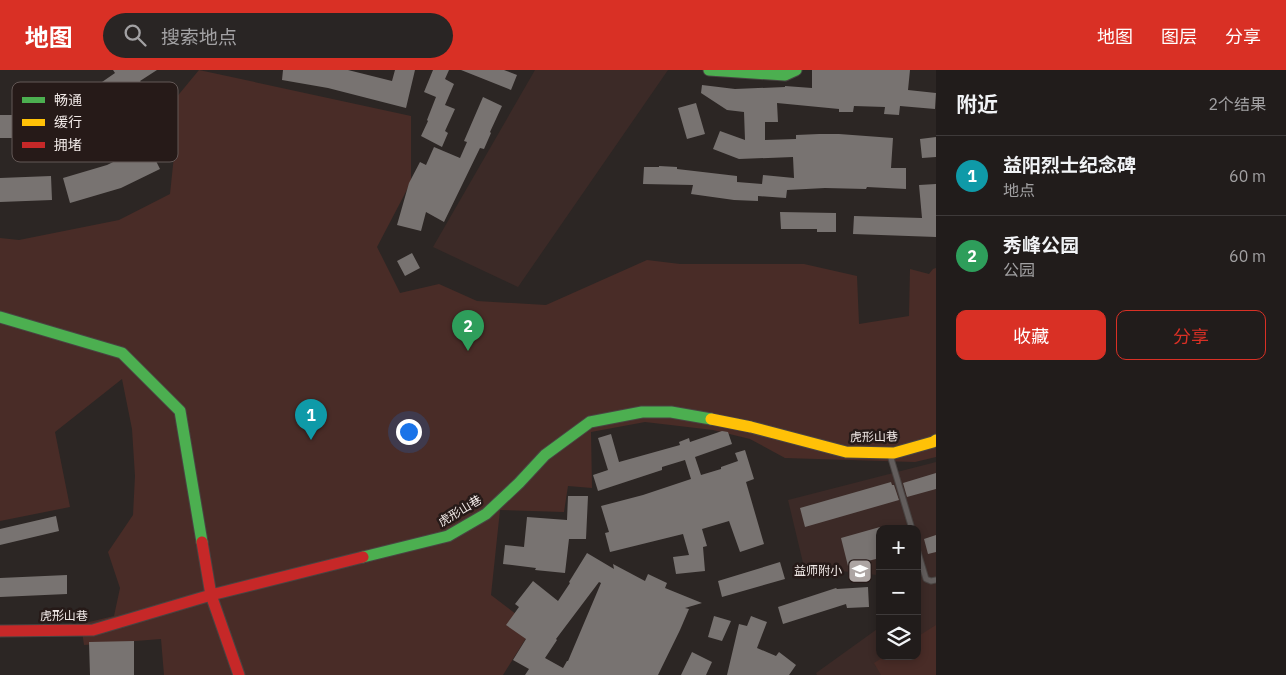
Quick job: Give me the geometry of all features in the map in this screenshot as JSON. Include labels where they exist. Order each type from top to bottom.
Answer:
[{"type":"street","points":[[709,70],[711,72],[785,75],[796,70]]},
{"type":"street","points":[[0,317],[122,353],[180,411],[212,595],[239,675]]},
{"type":"street","name":"虎形山巷","points":[[0,631],[93,630],[212,595],[448,536],[486,514],[545,455],[590,422],[642,412],[671,412],[751,427],[846,452],[894,453],[936,440]]},
{"type":"lane","points":[[890,452],[911,525]]},
{"type":"lane","points":[[921,562],[926,578],[931,582],[936,580]]},
{"type":"shaded area","points":[[199,70],[411,116],[411,182],[377,247],[400,293],[439,284],[477,301],[546,305],[647,260],[680,264],[804,264],[857,276],[859,324],[909,316],[910,269],[929,274],[936,268],[936,457],[915,462],[785,458],[750,439],[713,430],[645,422],[591,432],[592,488],[568,486],[564,512],[500,510],[491,595],[533,627],[503,675],[164,675],[161,639],[84,645],[81,624],[114,616],[120,588],[108,552],[133,515],[135,476],[132,429],[122,379],[55,432],[70,507],[0,521],[0,238],[19,240],[119,220],[170,194],[173,162],[178,162],[178,95]]},
{"type":"shaded area","points":[[535,70],[668,70],[518,287],[433,247]]},
{"type":"shaded area","name":"益师附小","points":[[936,462],[936,675],[817,675],[816,673],[876,630],[876,660],[921,660],[921,525],[876,525],[876,575],[804,567],[788,500]]},
{"type":"shaded area","points":[[936,625],[936,675],[881,675],[874,663],[879,660],[921,660],[921,634]]},
{"type":"building","points":[[113,70],[157,70],[141,82],[102,82],[115,73]]},
{"type":"building","points":[[283,70],[348,70],[392,81],[395,70],[415,70],[406,108],[328,88],[282,80]]},
{"type":"building","points":[[433,70],[449,70],[445,79],[454,84],[445,105],[455,109],[445,131],[448,133],[442,147],[421,136],[436,97],[424,92]]},
{"type":"building","points":[[461,70],[504,70],[517,75],[511,90]]},
{"type":"building","points":[[812,70],[910,70],[908,90],[936,93],[935,109],[900,106],[899,115],[884,114],[885,107],[854,106],[853,112],[839,112],[839,109],[777,103],[778,122],[765,122],[765,140],[796,139],[796,135],[819,134],[893,138],[891,168],[906,168],[906,189],[867,187],[866,189],[825,188],[787,190],[786,198],[758,196],[758,201],[691,194],[693,185],[643,184],[644,167],[659,166],[737,176],[737,182],[762,184],[763,175],[794,178],[793,157],[739,159],[713,149],[720,131],[745,140],[744,112],[727,110],[701,93],[702,85],[735,89],[785,86],[812,88]]},
{"type":"building","points":[[483,97],[502,106],[484,149],[480,148],[444,222],[426,212],[421,231],[397,225],[409,183],[420,162],[426,165],[434,147],[460,158],[467,142],[464,141]]},
{"type":"building","points":[[696,103],[705,134],[687,139],[678,108]]},
{"type":"building","points":[[0,115],[12,115],[12,138],[0,138]]},
{"type":"building","points":[[936,137],[936,157],[922,158],[920,139]]},
{"type":"building","points":[[113,162],[156,162],[160,169],[121,188],[70,203],[63,178]]},
{"type":"building","points":[[51,176],[52,200],[0,202],[0,178]]},
{"type":"building","points":[[936,184],[936,237],[853,234],[854,216],[922,218],[919,185]]},
{"type":"building","points":[[780,212],[836,213],[836,232],[817,232],[817,229],[781,229]]},
{"type":"building","points":[[412,253],[420,268],[405,276],[397,261]]},
{"type":"building","points":[[722,431],[728,432],[732,444],[695,457],[701,475],[738,461],[735,453],[745,450],[754,479],[746,482],[764,544],[740,552],[729,521],[702,529],[707,546],[703,547],[705,571],[676,574],[673,557],[689,555],[683,534],[610,552],[605,533],[609,532],[601,506],[643,495],[691,479],[685,460],[662,467],[662,470],[598,491],[593,475],[608,470],[598,438],[611,434],[619,462],[680,445],[679,442],[689,438],[690,442]]},
{"type":"building","points":[[936,473],[936,489],[907,497],[903,483]]},
{"type":"building","points":[[891,482],[894,485],[899,500],[805,527],[800,508]]},
{"type":"building","points":[[568,496],[588,496],[586,539],[569,539],[565,573],[503,564],[505,545],[524,547],[527,517],[567,520]]},
{"type":"building","points":[[56,516],[59,531],[0,545],[0,529]]},
{"type":"building","points":[[876,528],[876,559],[848,566],[841,538]]},
{"type":"building","points":[[936,535],[936,552],[928,554],[924,539]]},
{"type":"building","points":[[587,553],[614,569],[613,564],[645,581],[648,574],[667,583],[665,588],[702,603],[685,608],[689,609],[658,675],[525,675],[529,669],[513,660],[526,639],[506,625],[519,607],[515,604],[533,581],[558,601]],"holes":[[[599,582],[601,583],[568,661],[563,668],[545,658],[556,639]]]},
{"type":"building","points":[[780,562],[785,579],[722,597],[718,581]]},
{"type":"building","points":[[67,575],[67,594],[0,597],[0,578]]},
{"type":"building","points":[[868,587],[869,607],[847,608],[846,604],[783,624],[778,607],[836,588]]},
{"type":"building","points":[[714,616],[731,621],[722,641],[708,637]]},
{"type":"building","points":[[751,616],[767,622],[757,648],[776,656],[779,652],[796,665],[789,675],[727,675],[739,624],[747,626]]},
{"type":"building","points":[[134,641],[134,675],[90,675],[89,642]]},
{"type":"building","points":[[692,652],[712,662],[706,675],[681,675]]},
{"type":"traffic: fast","points":[[709,70],[785,75],[796,70]]},
{"type":"traffic: fast","points":[[0,317],[122,353],[180,411],[202,542]]},
{"type":"traffic: fast","points":[[363,557],[448,536],[486,514],[545,455],[590,422],[642,412],[671,412],[711,419]]},
{"type":"traffic: slow","points":[[711,419],[751,427],[846,452],[894,453],[936,440]]},
{"type":"traffic: jam","points":[[202,542],[211,595],[239,675]]},
{"type":"traffic: jam","points":[[0,631],[93,630],[211,595],[363,557]]},
{"type":"place","name":"秀峰公园","points":[[468,351]]},
{"type":"place","name":"益阳烈士纪念碑","points":[[311,440]]},
{"type":"place","name":"益师附小","points":[[860,571]]}]
